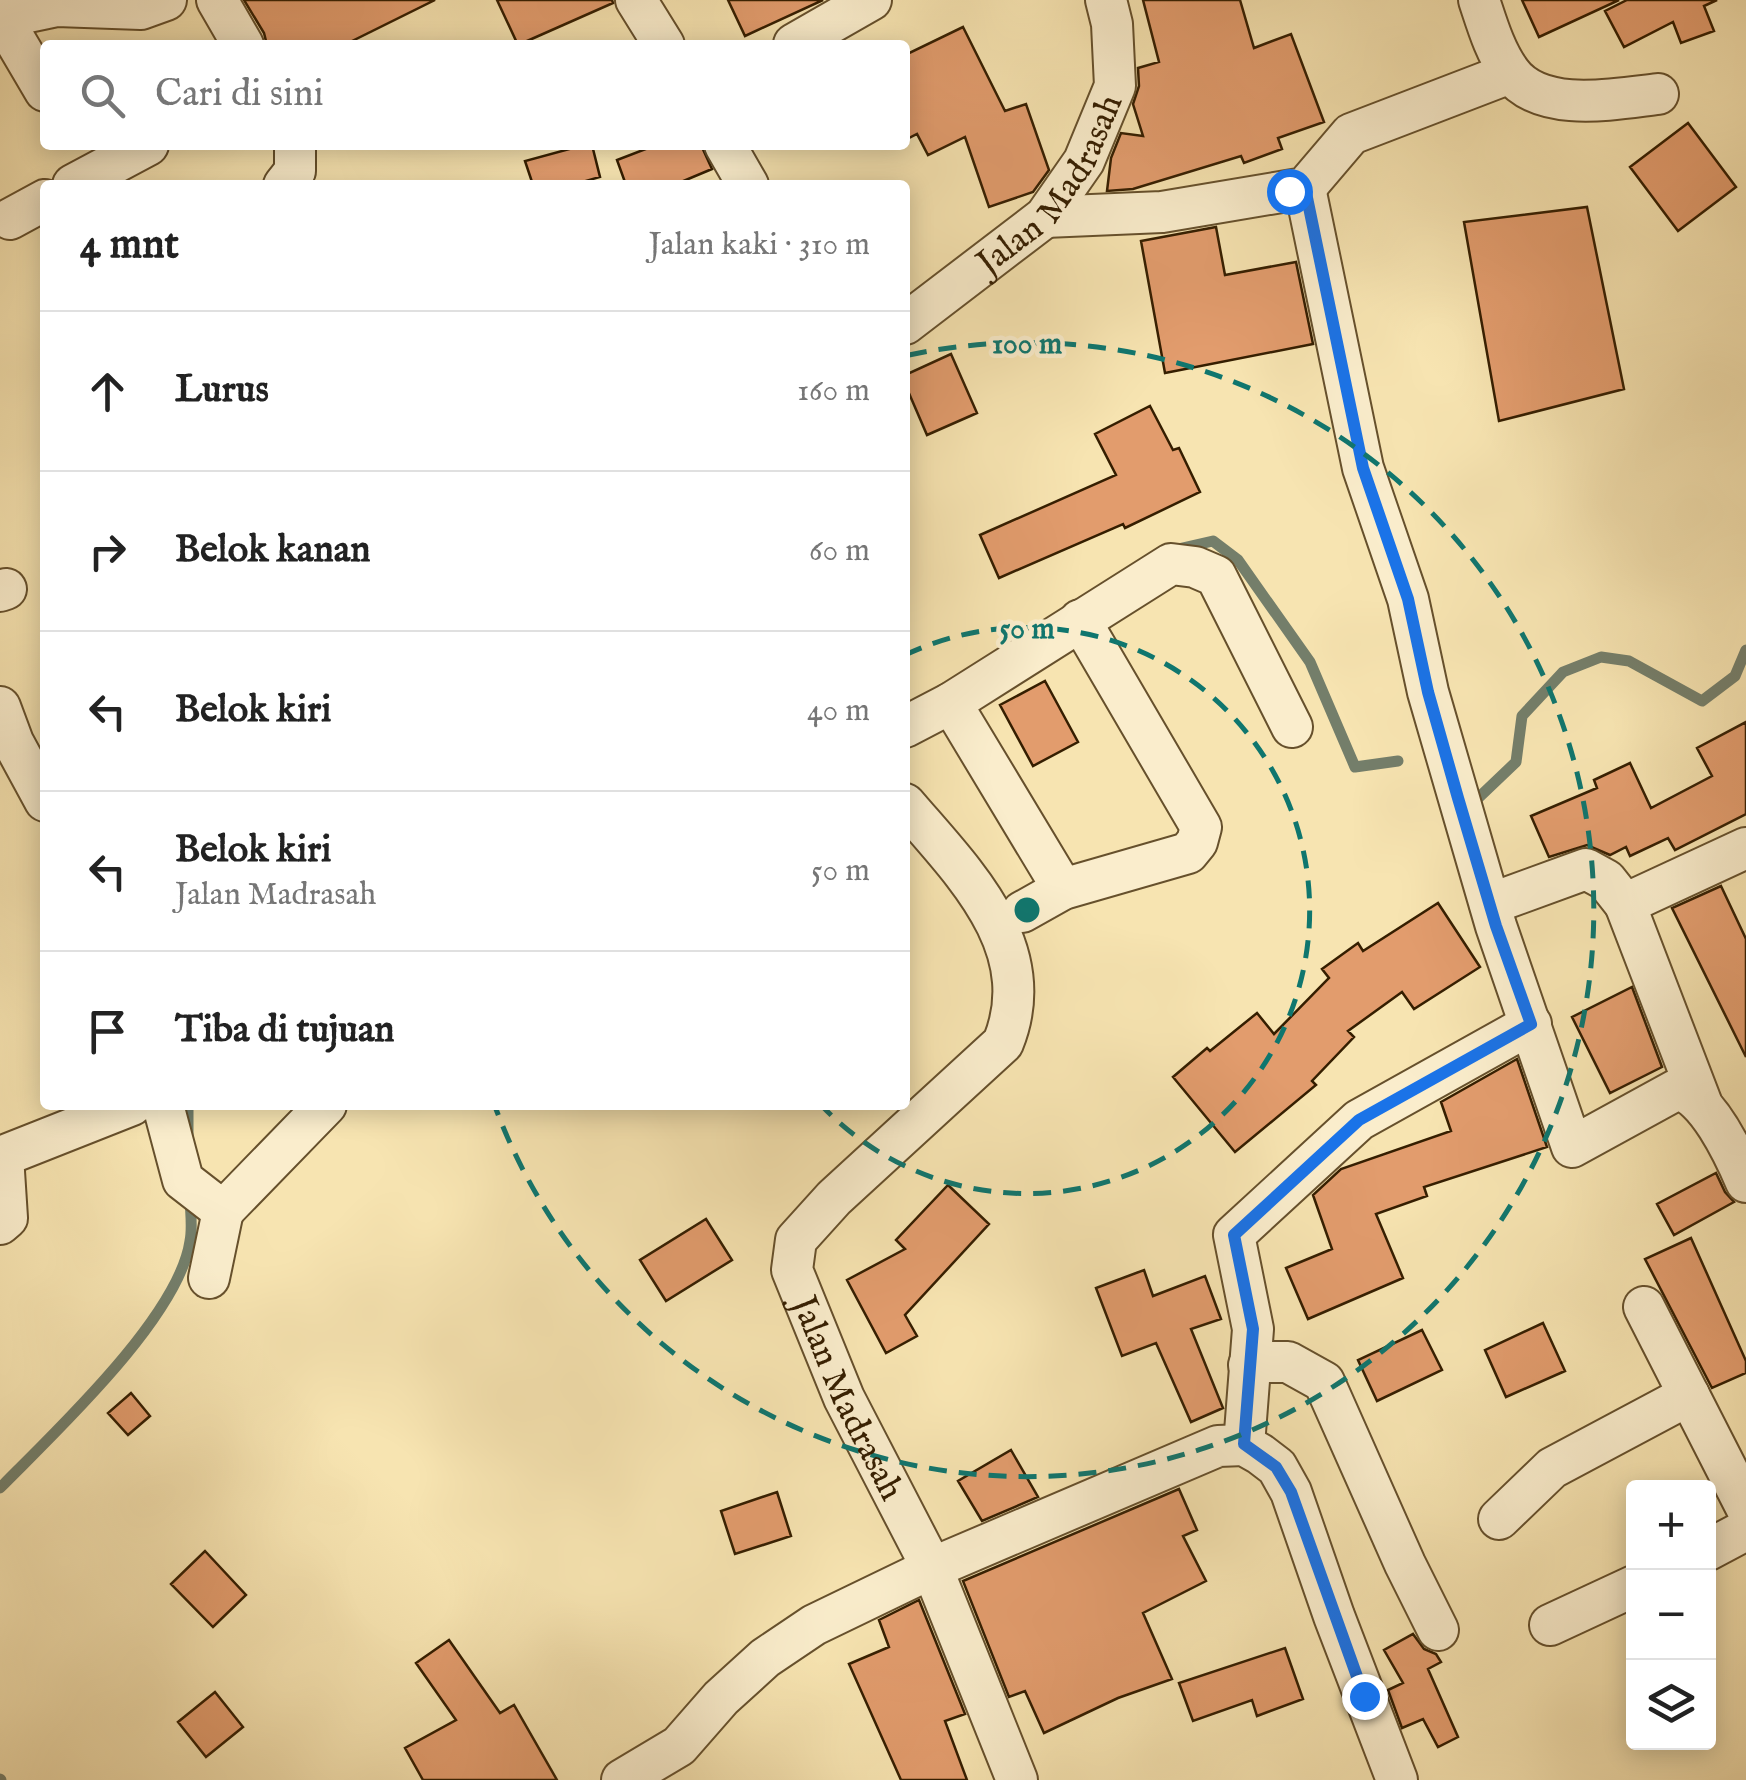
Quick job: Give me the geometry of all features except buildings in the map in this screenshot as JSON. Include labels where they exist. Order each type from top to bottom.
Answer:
[{"type":"street","points":[[40,83],[1,18],[57,6],[141,8],[166,0]]},
{"type":"street","points":[[217,0],[240,40]]},
{"type":"street","points":[[636,0],[661,40]]},
{"type":"street","points":[[801,40],[872,0]]},
{"type":"street","name":"Jalan Madrasah","points":[[910,320],[1044,217],[1084,161],[1115,86],[1112,24],[1106,0]]},
{"type":"street","points":[[1479,0],[1496,48],[1510,73],[1523,85],[1556,98],[1592,102],[1658,94]]},
{"type":"street","points":[[1044,217],[1162,212],[1305,188],[1351,134],[1510,73]]},
{"type":"street","points":[[81,168],[133,150]]},
{"type":"street","points":[[288,180],[295,171],[295,150]]},
{"type":"street","points":[[728,150],[745,180]]},
{"type":"street","points":[[1305,188],[1363,468],[1408,599],[1428,692],[1490,904],[1572,1147],[1676,1090],[1687,1090],[1702,1102]]},
{"type":"street","points":[[10,219],[40,203]]},
{"type":"street","points":[[910,724],[951,703],[1170,564],[1195,567],[1216,576],[1292,726]]},
{"type":"street","points":[[1022,912],[1063,889],[1188,853],[1202,826],[1080,620]]},
{"type":"street","points":[[951,703],[1063,889]]},
{"type":"street","points":[[0,707],[13,742],[40,792]]},
{"type":"street","name":"Jalan Madrasah","points":[[910,810],[980,893],[1007,950],[1014,979],[1013,1017],[1003,1043],[834,1198],[796,1240],[792,1270],[844,1398],[932,1568],[1017,1780]]},
{"type":"street","points":[[1625,904],[1746,848]]},
{"type":"street","points":[[1490,904],[1586,869],[1606,880],[1625,904],[1702,1102],[1746,1182]]},
{"type":"street","points":[[1231,1445],[1253,1329],[1234,1235],[1359,1120],[1531,1024]]},
{"type":"street","points":[[0,1224],[7,1218],[2,1156],[119,1110]]},
{"type":"street","points":[[164,1110],[207,1198],[209,1278]]},
{"type":"street","points":[[207,1198],[320,1110]]},
{"type":"street","points":[[1644,1307],[1746,1507]]},
{"type":"street","points":[[1249,1365],[1288,1362],[1324,1382],[1438,1630]]},
{"type":"street","points":[[1499,1519],[1552,1468],[1690,1395]]},
{"type":"street","points":[[622,1780],[685,1763],[720,1698],[764,1658],[814,1625],[932,1568],[1231,1445],[1276,1467],[1291,1492],[1397,1780]]},
{"type":"street","points":[[1716,1546],[1746,1530]]},
{"type":"street","points":[[1550,1625],[1626,1590]]},
{"type":"waterway","points":[[1178,549],[1213,541],[1238,560],[1310,662],[1355,767],[1398,761]]},
{"type":"waterway","points":[[1473,803],[1516,762],[1522,716],[1563,672],[1601,657],[1629,661],[1702,701],[1735,676],[1746,650]]},
{"type":"waterway","points":[[188,1110],[188,1137]]},
{"type":"waterway","points":[[0,1488],[81,1406],[163,1304],[181,1271],[190,1241],[190,1195]]},
{"type":"route","points":[[1289,191],[1305,188],[1363,468],[1408,599],[1428,692],[1458,798],[1496,926],[1531,1024],[1359,1120],[1234,1235],[1253,1329],[1244,1444],[1276,1467],[1291,1492],[1364,1696]]}]
